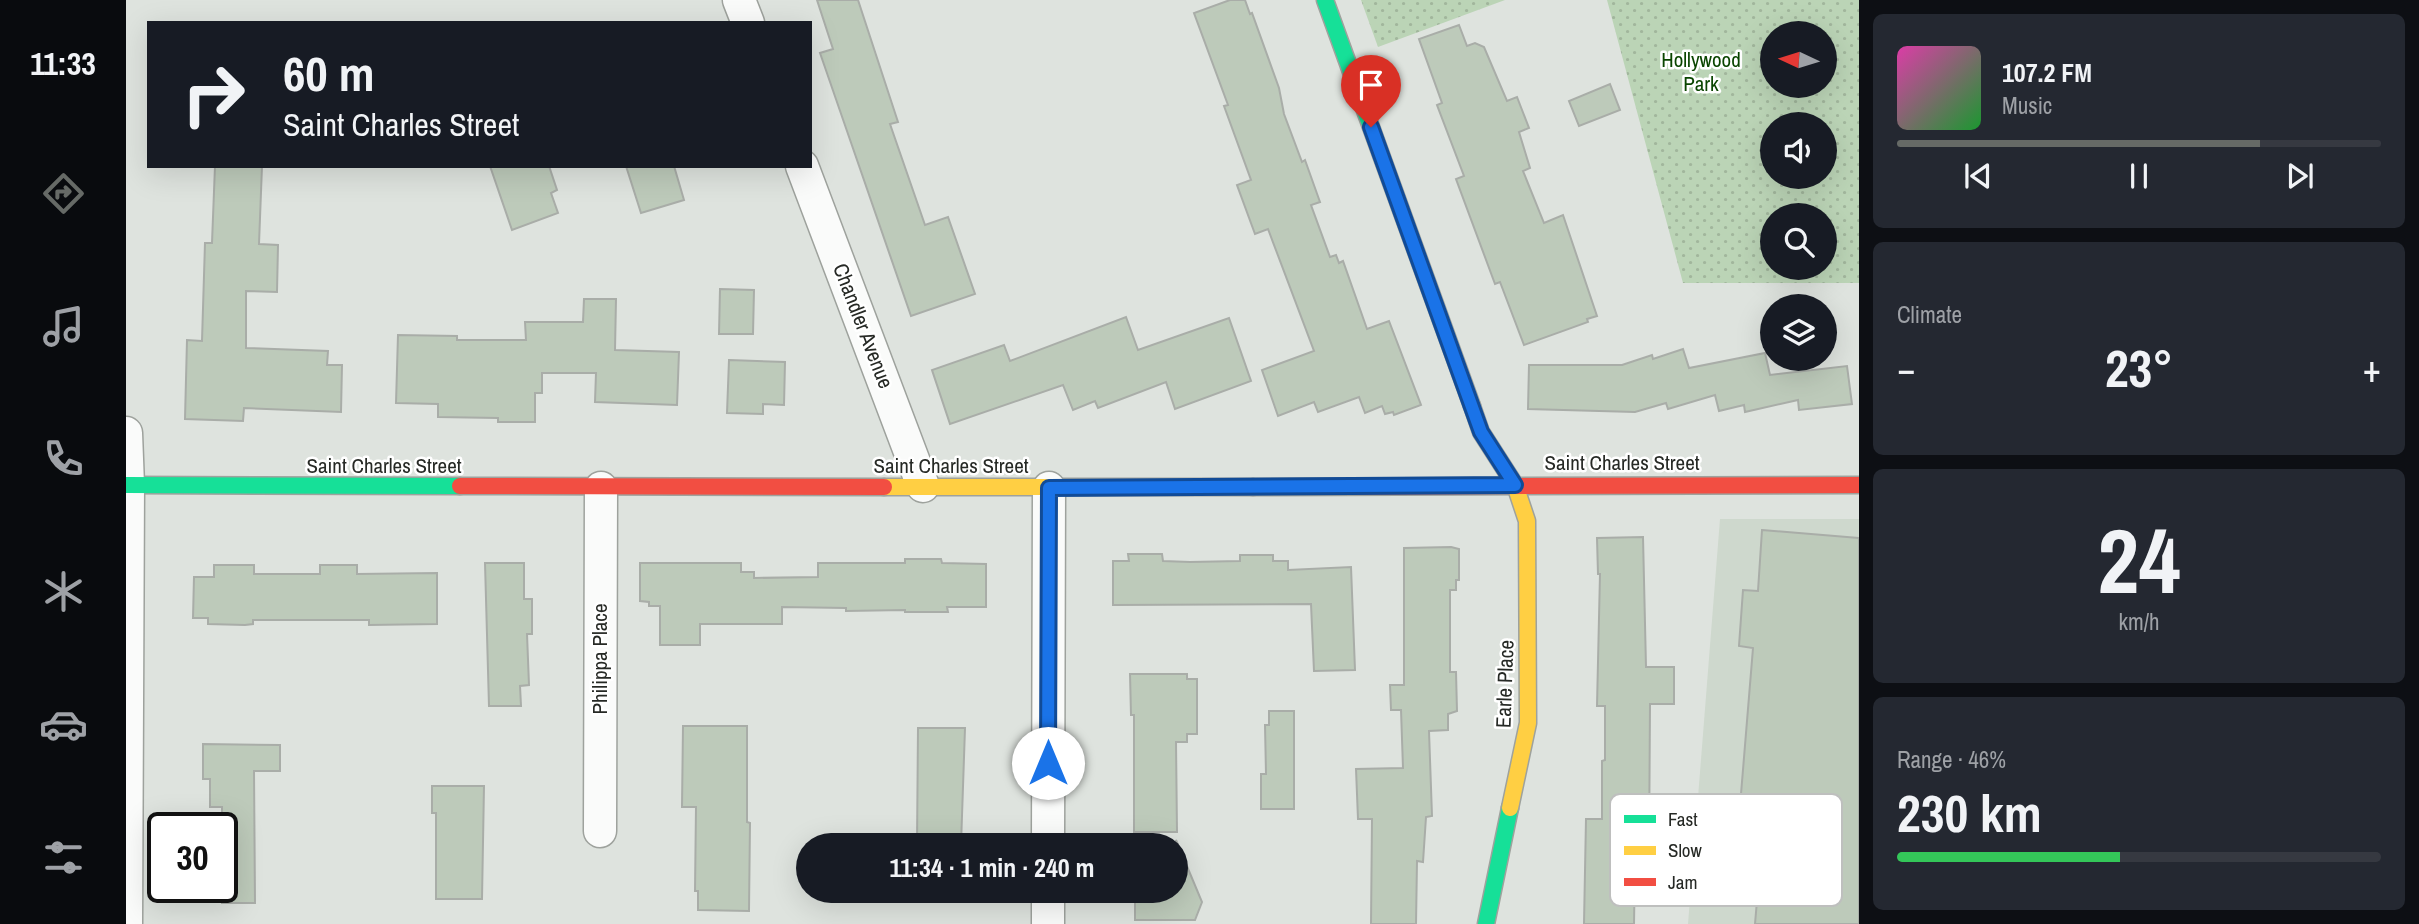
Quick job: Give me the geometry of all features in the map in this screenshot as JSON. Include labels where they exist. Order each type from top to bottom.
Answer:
[{"type":"street","points":[[739,0],[747,21]]},
{"type":"street","name":"Earle Place","points":[[1325,0],[1481,432],[1515,485],[1527,521],[1528,723],[1486,924]]},
{"type":"street","name":"Chandler Avenue","points":[[803,168],[923,486]]},
{"type":"street","points":[[126,433],[126,924]]},
{"type":"street","name":"Saint Charles Street","points":[[127,485],[1049,488],[1859,485]]},
{"type":"street","name":"Philippa Place","points":[[600,831],[601,488]]},
{"type":"street","points":[[1048,833],[1049,488]]},
{"type":"street","points":[[1048,903],[1048,924]]},
{"type":"shaded area","points":[[1720,519],[1859,519],[1859,924],[1688,924],[1689,906],[1842,906],[1842,794],[1698,794]]},
{"type":"green space","points":[[1361,0],[1505,0],[1378,47]]},
{"type":"green space","name":"Hollywood Park","points":[[1607,0],[1859,0],[1859,283],[1683,283]]},
{"type":"building","points":[[817,0],[858,0],[898,122],[890,124],[925,225],[948,217],[975,294],[911,316],[820,53],[833,49]]},
{"type":"building","points":[[1230,0],[1245,0],[1250,14],[1252,13],[1279,88],[1284,114],[1320,202],[1311,205],[1330,257],[1336,255],[1339,263],[1343,261],[1367,329],[1389,321],[1421,405],[1394,415],[1393,412],[1385,414],[1382,406],[1365,413],[1359,397],[1318,412],[1314,402],[1278,416],[1262,370],[1314,351],[1268,229],[1255,234],[1237,185],[1251,180],[1224,106],[1228,105],[1194,13]]},
{"type":"building","points":[[1459,25],[1467,46],[1475,43],[1484,47],[1507,101],[1517,97],[1529,128],[1519,132],[1530,168],[1523,171],[1544,223],[1563,215],[1597,316],[1587,319],[1588,322],[1524,345],[1500,282],[1495,284],[1456,179],[1464,176],[1437,105],[1442,103],[1419,39]]},
{"type":"building","points":[[1610,84],[1620,110],[1579,126],[1569,101]]},
{"type":"building","points":[[215,168],[262,168],[259,244],[278,245],[277,292],[246,291],[246,348],[328,351],[327,365],[342,365],[341,412],[244,408],[243,421],[185,419],[187,340],[202,341],[205,243],[212,243]]},
{"type":"building","points":[[491,168],[550,168],[557,190],[551,193],[558,213],[512,230]]},
{"type":"building","points":[[627,168],[675,168],[684,200],[641,213]]},
{"type":"building","points":[[720,289],[754,290],[753,334],[719,334]]},
{"type":"building","points":[[584,299],[616,299],[615,350],[679,352],[677,405],[595,402],[596,373],[542,373],[542,393],[535,393],[535,422],[438,417],[438,404],[396,403],[398,335],[457,336],[457,340],[526,340],[525,322],[583,322]]},
{"type":"building","points":[[1126,317],[1138,350],[1229,318],[1251,381],[1175,409],[1166,382],[1098,408],[1095,401],[1073,410],[1063,385],[950,424],[932,370],[1004,345],[1010,361]]},
{"type":"building","points":[[1683,349],[1689,368],[1760,354],[1760,371],[1769,371],[1770,375],[1837,371],[1837,367],[1847,366],[1852,404],[1799,410],[1798,400],[1745,412],[1744,405],[1719,411],[1715,395],[1668,409],[1666,403],[1635,412],[1528,409],[1529,365],[1622,365],[1652,355],[1653,359]]},
{"type":"building","points":[[729,360],[785,362],[784,405],[763,404],[763,414],[727,413]]},
{"type":"building","points":[[1762,530],[1859,538],[1859,924],[1755,924],[1757,906],[1842,906],[1842,794],[1741,794],[1753,648],[1739,646],[1743,590],[1758,591]]},
{"type":"building","points":[[1643,537],[1646,667],[1674,667],[1674,704],[1650,704],[1649,794],[1610,794],[1610,906],[1634,906],[1634,924],[1584,924],[1586,819],[1602,819],[1602,761],[1605,760],[1605,706],[1597,706],[1600,574],[1597,538]]},
{"type":"building","points":[[1404,548],[1459,549],[1459,580],[1456,580],[1456,590],[1450,590],[1450,672],[1456,672],[1457,711],[1448,714],[1448,730],[1429,731],[1432,816],[1426,817],[1423,862],[1417,861],[1416,924],[1371,924],[1372,819],[1358,819],[1356,769],[1403,768],[1401,710],[1391,710],[1390,685],[1404,685]]},
{"type":"building","points":[[1128,554],[1162,554],[1163,561],[1190,562],[1240,561],[1240,555],[1273,555],[1273,561],[1288,561],[1288,570],[1351,567],[1355,670],[1314,671],[1311,604],[1113,605],[1113,561],[1129,561]]},
{"type":"building","points":[[905,559],[941,559],[942,563],[986,564],[986,607],[947,607],[948,612],[905,612],[782,607],[782,624],[700,624],[700,645],[660,645],[660,606],[649,606],[649,602],[640,601],[640,563],[741,563],[741,572],[754,572],[754,578],[818,577],[818,563],[905,563]]},
{"type":"building","points":[[485,563],[524,563],[524,599],[532,599],[532,634],[527,634],[529,685],[520,686],[521,706],[489,706]]},
{"type":"building","points":[[214,565],[254,565],[254,574],[320,574],[320,565],[357,565],[357,574],[437,573],[437,624],[369,625],[369,620],[253,620],[253,624],[245,625],[208,624],[208,618],[193,618],[194,577],[214,577]]},
{"type":"building","points":[[1130,674],[1187,674],[1187,679],[1197,679],[1197,734],[1187,734],[1187,742],[1176,742],[1177,832],[1134,832],[1134,715],[1131,715]]},
{"type":"building","points":[[1269,711],[1294,711],[1294,809],[1261,809],[1261,774],[1266,774],[1265,725],[1269,725]]},
{"type":"building","points":[[683,726],[747,726],[749,911],[698,910],[698,891],[695,891],[696,807],[682,807]]},
{"type":"building","points":[[918,728],[965,728],[961,833],[917,833]]},
{"type":"building","points":[[203,744],[280,745],[280,771],[254,771],[255,903],[238,903],[238,812],[222,812],[222,807],[210,807],[210,779],[203,779]]},
{"type":"building","points":[[432,786],[484,786],[482,899],[436,899],[436,813],[432,813]]},
{"type":"building","points":[[1188,869],[1202,902],[1195,920],[1135,920],[1135,903],[1188,903]]},
{"type":"traffic: fast","points":[[1325,0],[1472,406]]},
{"type":"traffic: fast","points":[[126,485],[460,486]]},
{"type":"traffic: fast","points":[[1486,924],[1510,808]]},
{"type":"traffic: slow","points":[[1472,406],[1481,432],[1515,485],[1527,521],[1528,723],[1510,808]]},
{"type":"traffic: slow","points":[[884,487],[1253,487]]},
{"type":"traffic: jam","points":[[1253,487],[1859,485]]},
{"type":"traffic: jam","points":[[460,486],[884,487]]},
{"type":"route","points":[[1048,763],[1049,488],[1515,485],[1481,432],[1371,127]]}]
